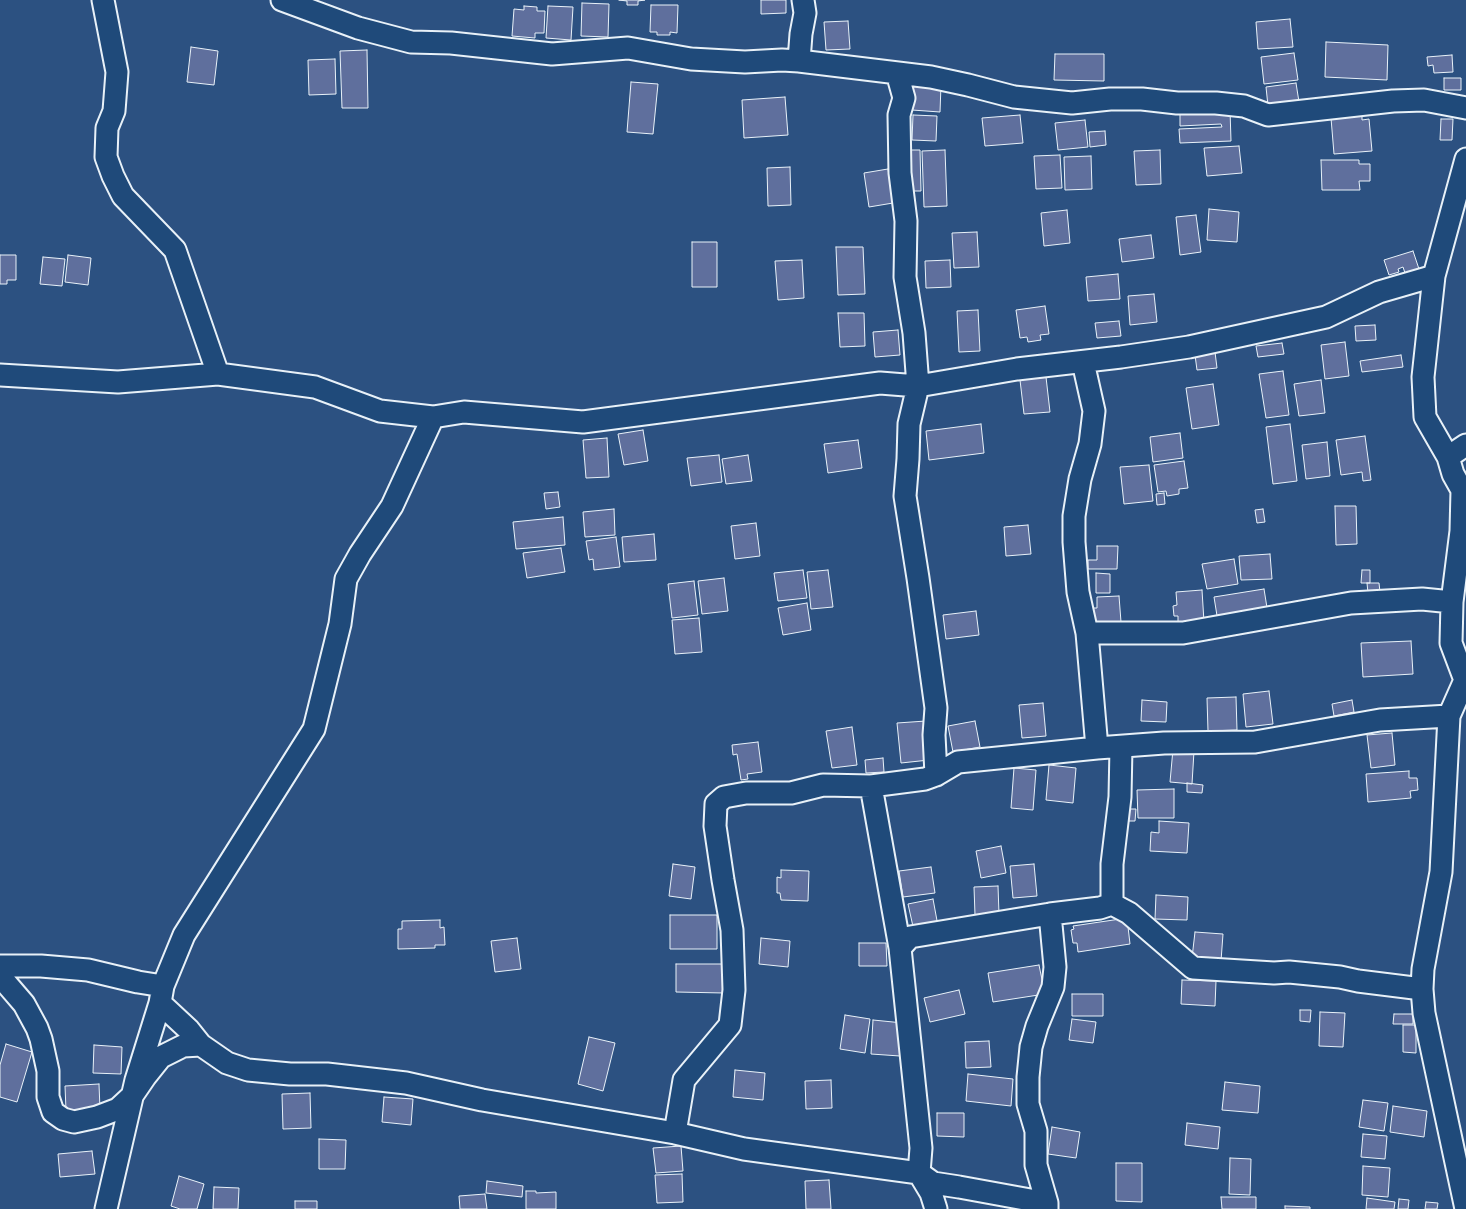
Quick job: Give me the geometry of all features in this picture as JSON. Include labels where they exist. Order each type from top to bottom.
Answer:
[{"type":"street","points":[[103,0],[117,72],[114,111],[107,128],[106,157],[123,196],[175,250],[218,374]]},
{"type":"street","points":[[282,0],[358,28],[411,42],[460,44],[552,54],[628,48],[692,59],[745,62],[799,61],[932,77],[1014,97],[1072,103],[1110,99],[1216,103],[1244,106],[1268,115],[1393,101],[1424,100],[1466,108]]},
{"type":"street","points":[[799,61],[805,12],[803,0]]},
{"type":"street","points":[[897,73],[904,98],[899,114],[900,173],[906,221],[906,277],[914,333],[918,386],[909,424],[905,496],[936,708],[934,735],[936,775]]},
{"type":"street","points":[[1466,158],[1434,276],[1423,376],[1425,417],[1448,457],[1462,490],[1461,531],[1452,602],[1451,644],[1466,680],[1450,716],[1441,872],[1422,990],[1424,1013],[1466,1209]]},
{"type":"street","points":[[0,375],[118,382],[218,374],[315,387],[380,411],[433,417],[464,412],[583,422],[880,383],[918,386],[1017,369],[1189,347],[1326,317],[1380,292],[1434,276]]},
{"type":"street","points":[[1083,362],[1094,411],[1090,444],[1080,479],[1074,516],[1078,592],[1087,632],[1097,748]]},
{"type":"street","points":[[106,1209],[132,1096],[162,994],[184,935],[314,729],[340,624],[346,579],[392,506],[433,417]]},
{"type":"street","points":[[1448,457],[1466,445]]},
{"type":"street","points":[[1087,632],[1183,633],[1351,603],[1422,599],[1452,602]]},
{"type":"street","points":[[675,1133],[684,1080],[730,1025],[734,990],[732,930],[722,880],[716,835],[716,804],[724,797],[746,793],[791,793],[823,786],[871,786],[925,779],[958,762],[1164,743],[1254,742],[1380,720],[1450,716]]},
{"type":"street","points":[[1112,904],[1112,864],[1120,796],[1121,747]]},
{"type":"street","points":[[871,786],[900,948],[921,1148],[919,1173],[931,1194],[936,1209]]},
{"type":"street","points":[[900,948],[910,937],[1050,914],[1100,908],[1112,904],[1129,913],[1192,968],[1274,974],[1289,972],[1340,977],[1422,990]]},
{"type":"street","points":[[0,966],[41,966],[88,970],[138,982],[162,994],[201,1045],[227,1063],[248,1070],[290,1074],[327,1074],[406,1083],[482,1100],[675,1133],[744,1149],[919,1173],[933,1183],[1046,1207],[1036,1165],[1036,1130],[1028,1104],[1028,1077],[1031,1047],[1037,1026],[1053,987],[1055,966],[1050,914]]},
{"type":"street","points":[[0,976],[24,1004],[41,1039],[48,1071],[48,1097],[53,1112],[62,1119],[74,1122],[97,1117],[118,1109],[132,1096],[161,1057],[183,1046],[201,1045]]},
{"type":"building","points":[[619,0],[645,0],[638,1],[638,5],[627,5],[627,1]]},
{"type":"building","points":[[761,0],[786,0],[786,13],[761,14]]},
{"type":"building","points":[[582,3],[609,4],[608,37],[581,36]]},
{"type":"building","points":[[651,5],[678,5],[677,33],[670,32],[670,35],[657,35],[657,32],[650,32]]},
{"type":"building","points":[[524,6],[537,7],[537,11],[545,11],[544,33],[535,33],[535,38],[512,36],[514,9],[524,10]]},
{"type":"building","points":[[548,6],[573,7],[571,40],[546,38]]},
{"type":"building","points":[[1290,19],[1293,47],[1258,49],[1256,22]]},
{"type":"building","points":[[848,21],[850,49],[826,50],[824,22]]},
{"type":"building","points":[[1326,42],[1388,45],[1387,80],[1325,77]]},
{"type":"building","points":[[191,47],[218,51],[214,85],[187,82]]},
{"type":"building","points":[[367,50],[368,108],[342,108],[340,51]]},
{"type":"building","points":[[1294,53],[1298,80],[1264,84],[1261,57]]},
{"type":"building","points":[[1055,54],[1104,54],[1104,81],[1054,80]]},
{"type":"building","points":[[1452,55],[1453,72],[1434,73],[1433,65],[1428,66],[1427,57]]},
{"type":"building","points":[[335,59],[336,94],[309,95],[308,60]]},
{"type":"building","points":[[1444,78],[1461,78],[1461,90],[1444,90]]},
{"type":"building","points":[[631,82],[658,84],[653,134],[627,132]]},
{"type":"building","points":[[913,83],[941,85],[940,112],[912,110]]},
{"type":"building","points":[[1296,83],[1299,102],[1268,106],[1266,87]]},
{"type":"building","points":[[785,97],[788,135],[744,138],[742,100]]},
{"type":"building","points":[[1230,110],[1231,141],[1180,143],[1179,129],[1222,127],[1221,124],[1180,126],[1180,112]]},
{"type":"building","points":[[913,115],[937,116],[936,141],[912,140]]},
{"type":"building","points":[[1020,115],[1023,143],[985,146],[982,118]]},
{"type":"building","points":[[1362,115],[1362,120],[1369,119],[1372,151],[1334,154],[1331,118]]},
{"type":"building","points":[[1441,119],[1453,119],[1452,140],[1440,140]]},
{"type":"building","points":[[1085,120],[1088,147],[1058,150],[1055,123]]},
{"type":"building","points":[[1105,131],[1106,145],[1090,147],[1089,132]]},
{"type":"building","points":[[1239,146],[1242,173],[1207,176],[1204,148]]},
{"type":"building","points":[[911,150],[920,150],[921,191],[912,191]]},
{"type":"building","points":[[945,150],[947,206],[924,207],[922,151]]},
{"type":"building","points":[[1160,150],[1161,184],[1136,185],[1134,151]]},
{"type":"building","points":[[1060,155],[1062,188],[1036,189],[1034,156]]},
{"type":"building","points":[[1091,156],[1092,189],[1065,190],[1064,157]]},
{"type":"building","points":[[1321,160],[1359,160],[1359,164],[1370,164],[1370,181],[1359,181],[1360,190],[1322,190]]},
{"type":"building","points":[[790,167],[791,205],[768,206],[767,168]]},
{"type":"building","points":[[888,169],[893,203],[869,207],[864,173]]},
{"type":"building","points":[[1209,209],[1239,212],[1237,242],[1207,240]]},
{"type":"building","points":[[1067,210],[1070,243],[1044,246],[1041,213]]},
{"type":"building","points":[[1196,215],[1201,252],[1180,255],[1176,217]]},
{"type":"building","points":[[977,232],[979,267],[954,268],[952,233]]},
{"type":"building","points":[[1151,235],[1154,258],[1122,262],[1119,239]]},
{"type":"building","points":[[692,242],[717,242],[717,287],[692,287]]},
{"type":"building","points":[[836,247],[863,247],[865,294],[838,295]]},
{"type":"building","points":[[1413,251],[1419,269],[1405,273],[1403,267],[1398,269],[1399,272],[1389,275],[1384,260]]},
{"type":"building","points":[[0,255],[16,255],[16,280],[7,280],[7,284],[0,284]]},
{"type":"building","points":[[68,255],[91,258],[88,285],[65,282]]},
{"type":"building","points":[[43,257],[65,259],[62,286],[40,284]]},
{"type":"building","points":[[802,260],[804,298],[778,300],[775,261]]},
{"type":"building","points":[[950,260],[951,287],[926,288],[925,261]]},
{"type":"building","points":[[1118,274],[1120,299],[1088,301],[1086,277]]},
{"type":"building","points":[[1154,294],[1157,322],[1130,325],[1128,296]]},
{"type":"building","points":[[1045,306],[1049,334],[1040,335],[1041,340],[1028,342],[1027,337],[1020,338],[1016,310]]},
{"type":"building","points":[[978,310],[980,351],[959,352],[957,311]]},
{"type":"building","points":[[838,313],[864,313],[865,346],[840,347]]},
{"type":"building","points":[[1119,321],[1121,336],[1097,338],[1095,323]]},
{"type":"building","points":[[1375,325],[1376,340],[1356,341],[1355,326]]},
{"type":"building","points":[[898,330],[900,355],[875,357],[873,332]]},
{"type":"building","points":[[1345,342],[1349,376],[1325,379],[1321,345]]},
{"type":"building","points":[[1282,343],[1284,354],[1258,357],[1256,346]]},
{"type":"building","points":[[1215,352],[1217,368],[1197,370],[1195,355]]},
{"type":"building","points":[[1401,355],[1403,367],[1362,372],[1360,361]]},
{"type":"building","points":[[1283,371],[1289,415],[1266,418],[1259,374]]},
{"type":"building","points":[[1046,377],[1050,412],[1024,414],[1020,380]]},
{"type":"building","points":[[1321,380],[1325,413],[1299,416],[1294,384]]},
{"type":"building","points":[[1213,384],[1219,425],[1192,429],[1186,388]]},
{"type":"building","points":[[981,424],[984,453],[929,460],[926,431]]},
{"type":"building","points":[[1290,424],[1297,481],[1273,484],[1266,427]]},
{"type":"building","points":[[643,430],[648,461],[624,465],[618,434]]},
{"type":"building","points":[[1180,433],[1183,458],[1153,462],[1150,437]]},
{"type":"building","points":[[1365,436],[1371,480],[1363,481],[1362,472],[1341,475],[1336,440]]},
{"type":"building","points":[[607,438],[609,477],[586,478],[583,440]]},
{"type":"building","points":[[858,440],[862,468],[828,473],[824,444]]},
{"type":"building","points":[[1327,442],[1330,476],[1306,479],[1302,445]]},
{"type":"building","points":[[719,455],[722,482],[691,486],[687,458]]},
{"type":"building","points":[[748,455],[752,481],[726,484],[722,459]]},
{"type":"building","points":[[1184,461],[1188,488],[1179,489],[1179,494],[1167,496],[1166,491],[1158,492],[1154,465]]},
{"type":"building","points":[[1149,465],[1153,501],[1124,504],[1120,467]]},
{"type":"building","points":[[558,492],[560,507],[546,509],[544,493]]},
{"type":"building","points":[[1164,493],[1165,504],[1157,505],[1156,494]]},
{"type":"building","points":[[1335,506],[1356,506],[1357,544],[1336,545]]},
{"type":"building","points":[[614,509],[615,535],[585,537],[583,512]]},
{"type":"building","points":[[1263,509],[1265,522],[1257,523],[1255,510]]},
{"type":"building","points":[[563,517],[565,545],[516,549],[513,522]]},
{"type":"building","points":[[756,523],[760,556],[735,559],[731,526]]},
{"type":"building","points":[[1028,525],[1031,554],[1006,556],[1004,527]]},
{"type":"building","points":[[654,534],[656,560],[624,562],[622,537]]},
{"type":"building","points":[[616,537],[620,567],[594,570],[593,559],[589,560],[586,541]]},
{"type":"building","points":[[1097,546],[1118,546],[1117,569],[1088,569],[1088,560],[1097,560]]},
{"type":"building","points":[[561,548],[565,572],[527,578],[523,553]]},
{"type":"building","points":[[1270,554],[1272,579],[1241,580],[1239,556]]},
{"type":"building","points":[[1234,559],[1238,584],[1207,589],[1202,564]]},
{"type":"building","points":[[803,570],[807,598],[778,601],[774,573]]},
{"type":"building","points":[[828,570],[833,607],[811,609],[807,572]]},
{"type":"building","points":[[1362,570],[1370,570],[1370,583],[1361,583]]},
{"type":"building","points":[[1096,573],[1110,574],[1110,593],[1096,593]]},
{"type":"building","points":[[724,578],[728,611],[702,614],[698,581]]},
{"type":"building","points":[[694,581],[698,615],[672,618],[668,584]]},
{"type":"building","points":[[1367,583],[1379,583],[1380,592],[1368,593]]},
{"type":"building","points":[[1264,589],[1268,614],[1218,622],[1214,597]]},
{"type":"building","points":[[1202,590],[1204,622],[1178,624],[1178,616],[1174,616],[1173,606],[1177,605],[1176,592]]},
{"type":"building","points":[[1119,596],[1121,622],[1094,622],[1093,608],[1097,608],[1097,597]]},
{"type":"building","points":[[807,603],[811,630],[783,635],[778,608]]},
{"type":"building","points":[[976,611],[979,635],[946,639],[943,615]]},
{"type":"building","points":[[699,618],[702,652],[675,654],[672,620]]},
{"type":"building","points":[[1411,641],[1413,674],[1363,677],[1361,643]]},
{"type":"building","points":[[1269,691],[1273,724],[1246,727],[1243,694]]},
{"type":"building","points":[[1236,697],[1237,730],[1208,731],[1207,698]]},
{"type":"building","points":[[1142,700],[1167,702],[1166,722],[1141,721]]},
{"type":"building","points":[[1352,700],[1354,712],[1334,716],[1332,704]]},
{"type":"building","points":[[1043,703],[1046,736],[1022,738],[1019,705]]},
{"type":"building","points":[[926,721],[929,760],[901,763],[897,723]]},
{"type":"building","points":[[975,721],[980,747],[953,752],[948,726]]},
{"type":"building","points":[[852,727],[857,765],[832,768],[826,731]]},
{"type":"building","points":[[1392,733],[1395,765],[1371,768],[1367,735]]},
{"type":"building","points":[[758,742],[762,772],[747,774],[748,779],[741,780],[737,754],[733,755],[732,745]]},
{"type":"building","points":[[1173,749],[1194,751],[1192,784],[1170,782]]},
{"type":"building","points":[[883,758],[884,772],[866,773],[865,760]]},
{"type":"building","points":[[1049,765],[1076,768],[1073,803],[1046,800]]},
{"type":"building","points":[[1014,768],[1036,770],[1033,810],[1011,808]]},
{"type":"building","points":[[1409,771],[1409,778],[1417,778],[1418,790],[1410,791],[1411,798],[1368,802],[1366,774]]},
{"type":"building","points":[[1187,783],[1203,785],[1202,793],[1187,792]]},
{"type":"building","points":[[1174,789],[1174,818],[1138,818],[1137,790]]},
{"type":"building","points":[[1126,809],[1136,809],[1135,821],[1126,821]]},
{"type":"building","points":[[1159,821],[1189,823],[1187,853],[1150,851],[1151,832],[1159,833]]},
{"type":"building","points":[[1001,846],[1006,873],[981,878],[976,851]]},
{"type":"building","points":[[673,864],[695,867],[691,899],[669,896]]},
{"type":"building","points":[[1034,864],[1037,896],[1013,898],[1010,866]]},
{"type":"building","points":[[931,867],[935,893],[903,897],[899,871]]},
{"type":"building","points":[[781,870],[809,871],[808,901],[781,900],[780,893],[777,893],[777,877],[781,878]]},
{"type":"building","points":[[998,886],[999,914],[975,915],[974,887]]},
{"type":"building","points":[[1156,895],[1188,897],[1187,920],[1155,919]]},
{"type":"building","points":[[933,899],[938,926],[914,931],[908,904]]},
{"type":"building","points":[[670,915],[717,915],[717,949],[670,949]]},
{"type":"building","points":[[1127,918],[1130,944],[1078,952],[1077,943],[1073,943],[1071,930],[1074,929],[1073,926]]},
{"type":"building","points":[[440,920],[440,928],[444,927],[445,945],[435,945],[435,948],[398,949],[398,929],[402,929],[402,921]]},
{"type":"building","points":[[1195,932],[1223,934],[1221,961],[1192,958]]},
{"type":"building","points":[[517,938],[521,969],[495,972],[491,941]]},
{"type":"building","points":[[761,938],[790,941],[788,967],[759,964]]},
{"type":"building","points":[[859,943],[886,943],[887,966],[859,966]]},
{"type":"building","points":[[676,964],[724,964],[724,993],[676,992]]},
{"type":"building","points":[[1039,965],[1045,994],[993,1002],[988,973]]},
{"type":"building","points":[[1182,980],[1216,981],[1215,1006],[1181,1004]]},
{"type":"building","points":[[959,990],[965,1014],[930,1022],[924,998]]},
{"type":"building","points":[[1072,994],[1103,994],[1103,1016],[1072,1016]]},
{"type":"building","points":[[1300,1010],[1311,1010],[1310,1022],[1300,1021]]},
{"type":"building","points":[[1320,1012],[1345,1013],[1343,1047],[1319,1046]]},
{"type":"building","points":[[1394,1014],[1413,1014],[1413,1024],[1393,1024]]},
{"type":"building","points":[[845,1015],[870,1019],[865,1053],[840,1049]]},
{"type":"building","points":[[1072,1019],[1096,1022],[1093,1043],[1069,1040]]},
{"type":"building","points":[[873,1020],[903,1023],[900,1056],[871,1054]]},
{"type":"building","points":[[1403,1025],[1416,1025],[1416,1053],[1403,1052]]},
{"type":"building","points":[[589,1037],[615,1043],[603,1091],[578,1084]]},
{"type":"building","points":[[989,1041],[991,1067],[966,1068],[965,1042]]},
{"type":"building","points":[[6,1044],[32,1052],[17,1102],[0,1097],[0,1065]]},
{"type":"building","points":[[94,1045],[122,1047],[121,1074],[93,1073]]},
{"type":"building","points":[[735,1070],[765,1073],[763,1100],[733,1097]]},
{"type":"building","points":[[968,1074],[1013,1079],[1011,1106],[966,1101]]},
{"type":"building","points":[[831,1080],[832,1108],[806,1109],[805,1081]]},
{"type":"building","points":[[1225,1082],[1260,1086],[1258,1113],[1222,1110]]},
{"type":"building","points":[[99,1084],[100,1109],[66,1110],[65,1086]]},
{"type":"building","points":[[310,1093],[311,1128],[283,1129],[282,1094]]},
{"type":"building","points":[[384,1097],[413,1099],[411,1125],[382,1122]]},
{"type":"building","points":[[1363,1100],[1388,1103],[1384,1131],[1359,1127]]},
{"type":"building","points":[[1393,1106],[1427,1111],[1424,1137],[1390,1132]]},
{"type":"building","points":[[937,1113],[964,1113],[964,1137],[937,1136]]},
{"type":"building","points":[[1187,1123],[1220,1127],[1218,1149],[1185,1145]]},
{"type":"building","points":[[1052,1127],[1080,1132],[1076,1158],[1048,1154]]},
{"type":"building","points":[[1363,1134],[1387,1136],[1385,1159],[1361,1157]]},
{"type":"building","points":[[319,1139],[346,1140],[345,1169],[319,1169]]},
{"type":"building","points":[[681,1146],[683,1171],[656,1173],[653,1148]]},
{"type":"building","points":[[92,1151],[95,1174],[60,1177],[58,1154]]},
{"type":"building","points":[[1230,1158],[1251,1159],[1250,1195],[1229,1194]]},
{"type":"building","points":[[1116,1163],[1142,1163],[1142,1202],[1116,1201]]},
{"type":"building","points":[[1363,1166],[1390,1168],[1388,1197],[1362,1195]]},
{"type":"building","points":[[682,1174],[683,1202],[657,1203],[655,1175]]},
{"type":"building","points":[[179,1176],[204,1184],[197,1209],[180,1209],[171,1206]]},
{"type":"building","points":[[829,1180],[831,1209],[806,1209],[805,1181]]},
{"type":"building","points":[[487,1181],[523,1186],[522,1197],[486,1193]]},
{"type":"building","points":[[214,1187],[239,1188],[238,1209],[213,1209]]},
{"type":"building","points":[[526,1191],[536,1191],[536,1193],[556,1192],[556,1209],[526,1209]]},
{"type":"building","points":[[485,1194],[487,1209],[460,1209],[459,1196]]},
{"type":"building","points":[[1221,1197],[1256,1197],[1256,1209],[1222,1209]]},
{"type":"building","points":[[1367,1198],[1395,1202],[1394,1209],[1366,1209]]},
{"type":"building","points":[[1399,1199],[1409,1200],[1408,1209],[1398,1209]]},
{"type":"building","points":[[295,1201],[317,1201],[317,1209],[295,1209]]},
{"type":"building","points":[[1426,1202],[1438,1203],[1437,1209],[1425,1209]]},
{"type":"building","points":[[1285,1206],[1310,1207],[1310,1209],[1285,1209]]}]
